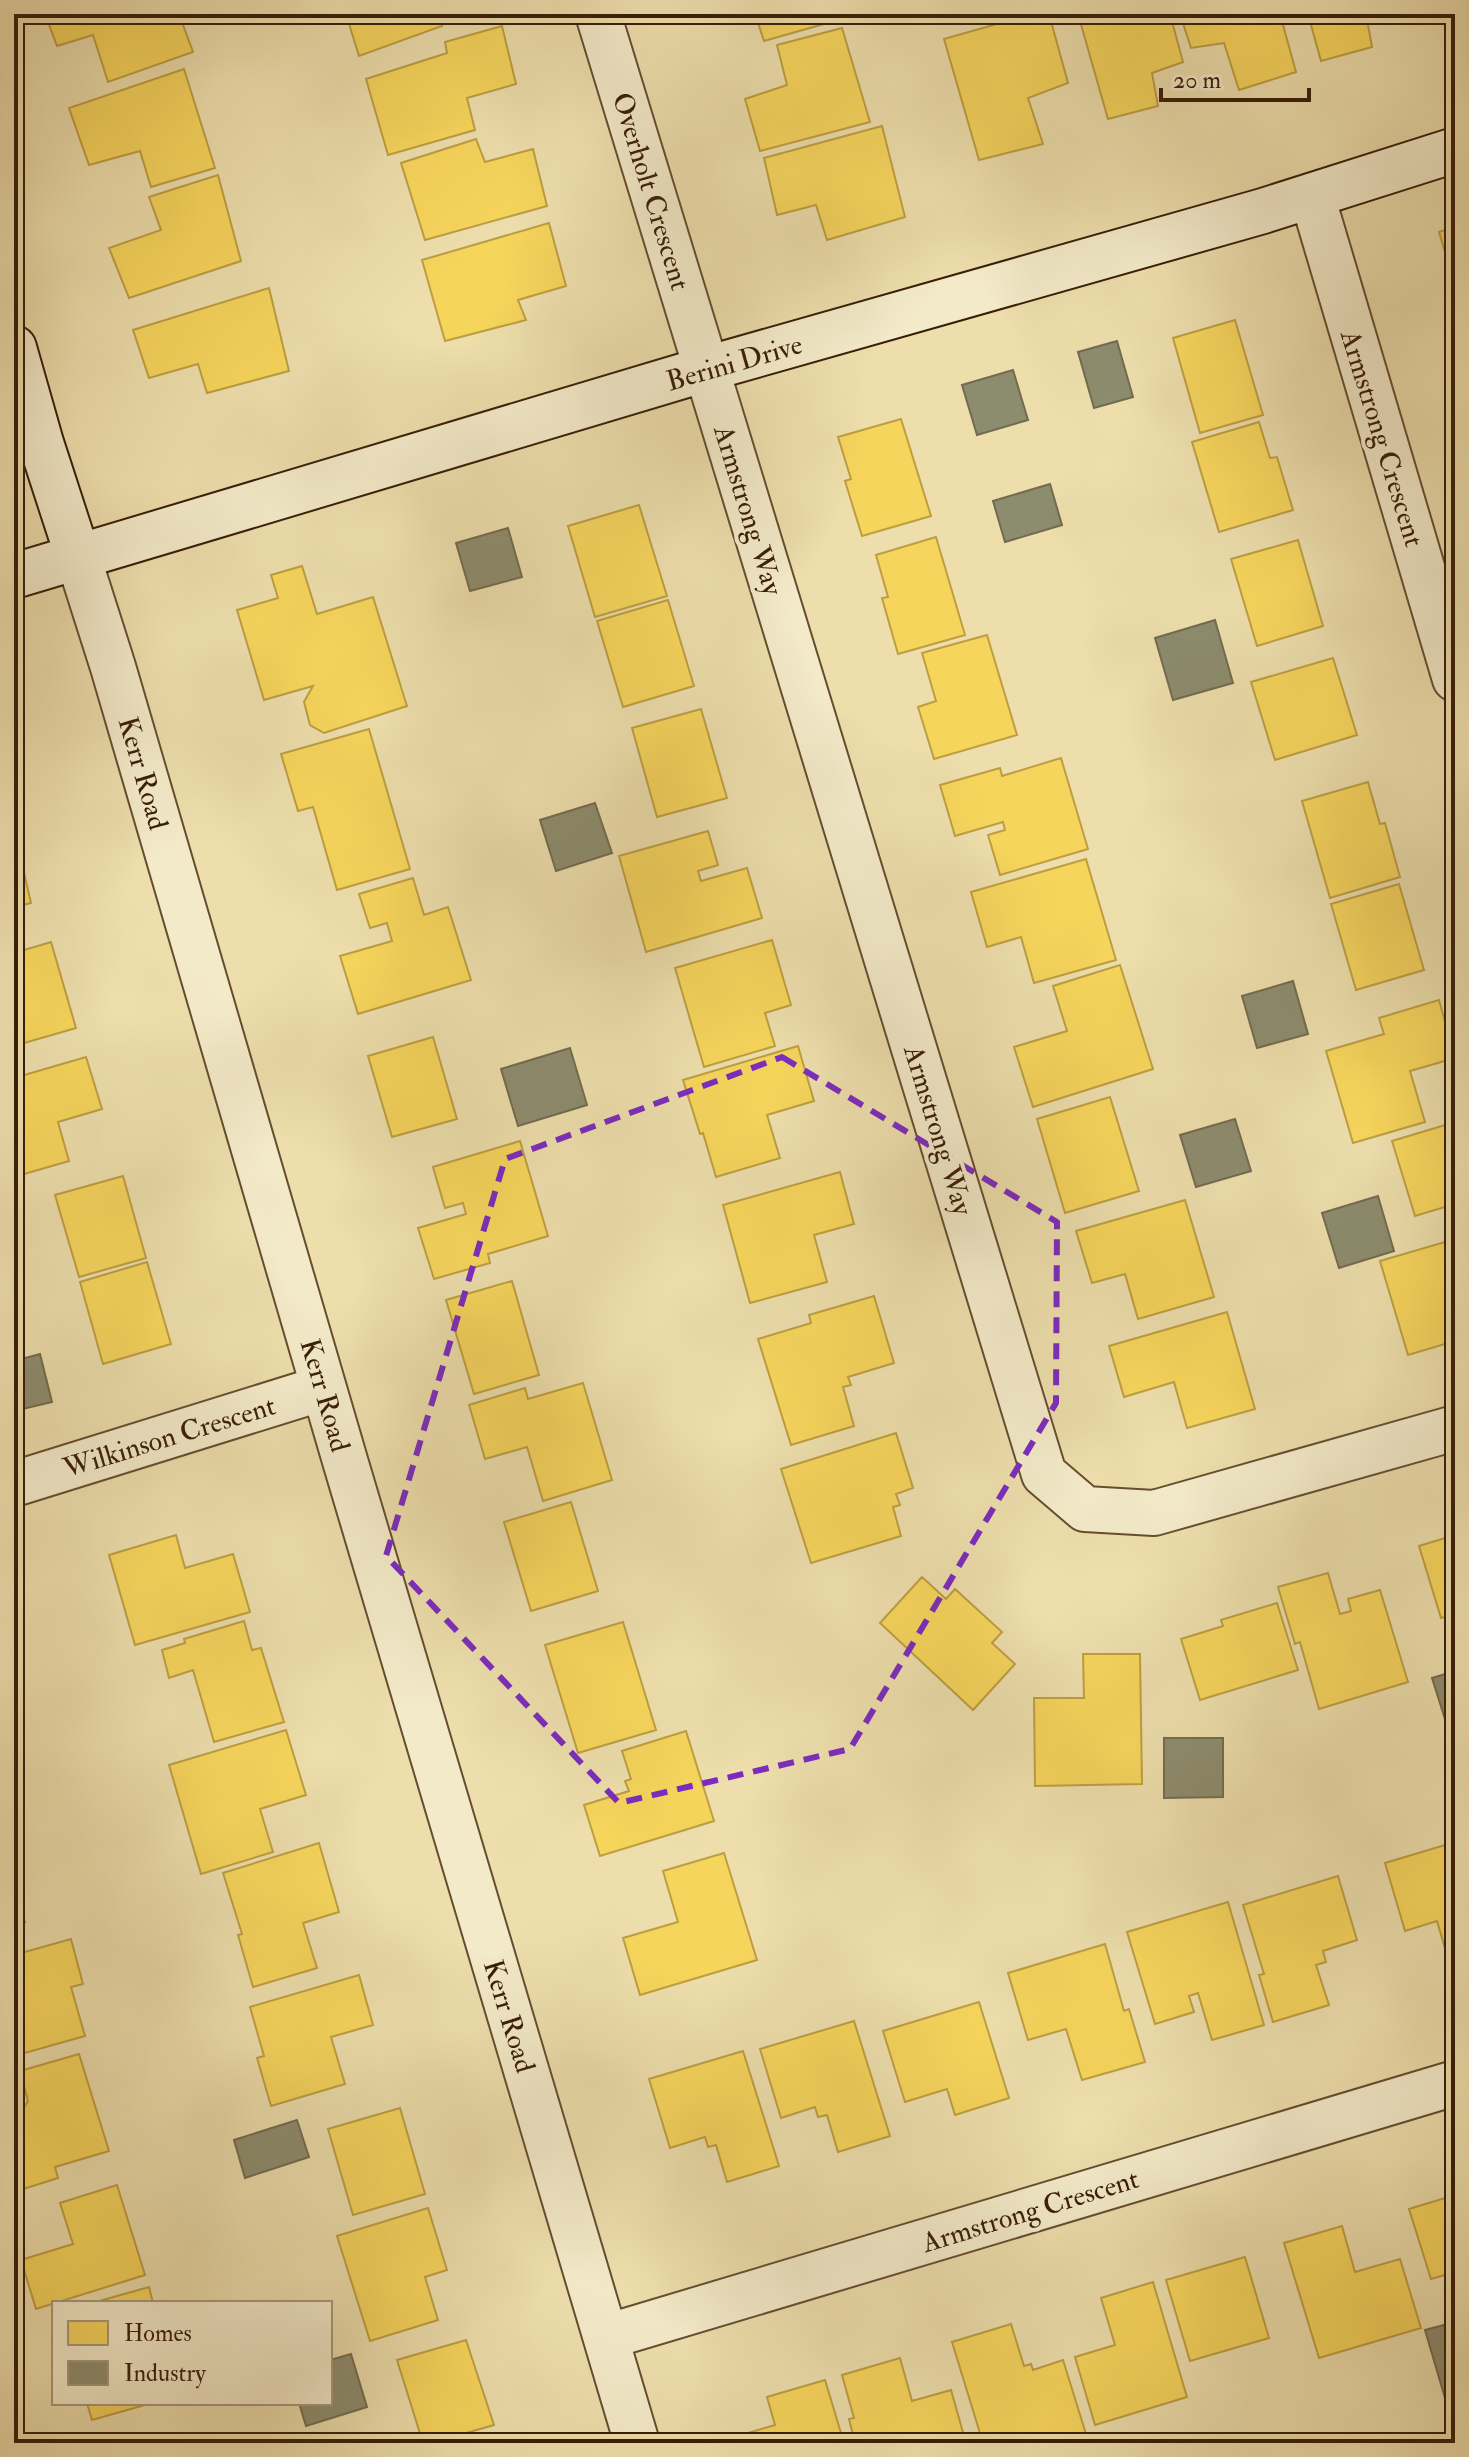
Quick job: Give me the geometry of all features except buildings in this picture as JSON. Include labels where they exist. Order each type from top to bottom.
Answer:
[{"type":"street","name":"Overholt Crescent","points":[[598,14],[706,369]]},
{"type":"street","name":"Berini Drive","points":[[14,576],[706,369],[1312,196],[1455,150]]},
{"type":"street","name":"Armstrong Crescent","points":[[1312,196],[1455,679]]},
{"type":"street","name":"Kerr Road","points":[[14,348],[113,667],[323,1388],[637,2443]]},
{"type":"street","name":"Armstrong Way","points":[[706,369],[1044,1474],[1085,1509],[1154,1513],[1455,1428]]},
{"type":"street","name":"Wilkinson Crescent","points":[[14,1484],[323,1388]]},
{"type":"street","name":"Armstrong Crescent","points":[[606,2337],[1455,2083]]},
{"type":"highlighted area","points":[[782,1057],[1057,1222],[1056,1403],[850,1749],[619,1803],[386,1556],[505,1159]]}]
